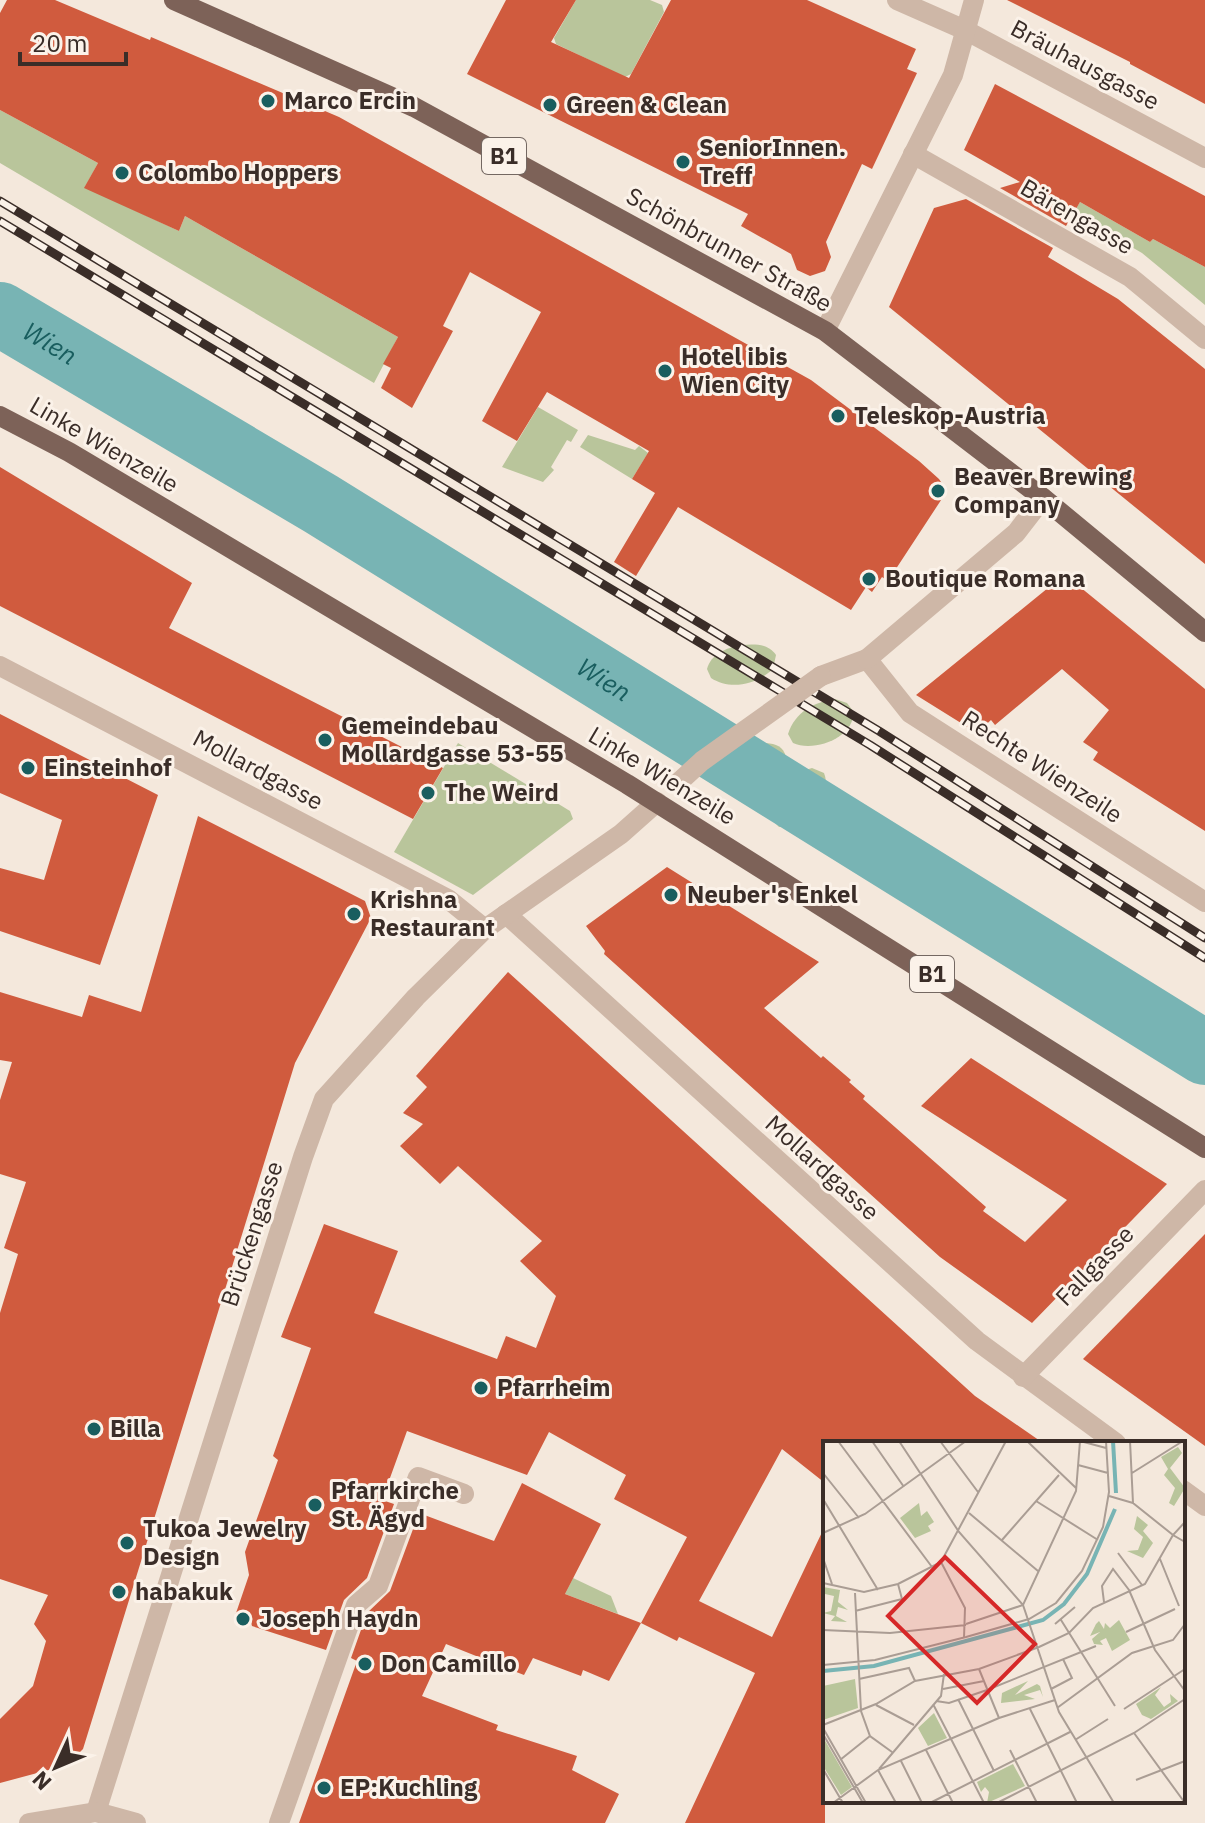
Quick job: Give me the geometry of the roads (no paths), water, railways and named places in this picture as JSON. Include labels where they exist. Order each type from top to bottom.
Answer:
[{"type":"main road","name":"Schönbrunner Straße","points":[[174,0],[414,107],[825,331],[1043,498],[1205,632]]},
{"type":"main road","name":"Linke Wienzeile","points":[[0,416],[69,452],[657,802],[1205,1148]]},
{"type":"street","name":"Bräuhausgasse","points":[[897,0],[965,30],[1205,158]]},
{"type":"street","points":[[825,331],[953,75],[974,0]]},
{"type":"street","name":"Bärengasse","points":[[913,154],[1130,277],[1205,339]]},
{"type":"street","name":"Brückengasse","points":[[96,1812],[324,1099],[416,997],[485,929],[621,834],[702,761],[821,676],[867,659],[1016,533],[1043,498]]},
{"type":"street","name":"Rechte Wienzeile","points":[[867,659],[910,713],[1205,902]]},
{"type":"street","name":"Mollardgasse","points":[[0,666],[448,899],[485,929]]},
{"type":"street","name":"Mollardgasse","points":[[506,914],[912,1284],[1023,1377],[1113,1441]]},
{"type":"street","name":"Fallgasse","points":[[1023,1377],[1205,1190]]},
{"type":"street","points":[[279,1823],[356,1605],[378,1586],[418,1477],[464,1494]]},
{"type":"street","points":[[1185,1491],[1205,1506]]},
{"type":"street","points":[[29,1823],[96,1812],[136,1823]]},
{"type":"waterway","name":"Wien","points":[[0,314],[321,504],[1205,1053]]},
{"type":"railway","points":[[0,201],[879,731],[1205,938]]},
{"type":"railway","points":[[0,221],[870,745],[1205,958]]},
{"type":"place","name":"Marco Ercin","points":[[268,101]]},
{"type":"place","name":"Green & Clean","points":[[550,105]]},
{"type":"place","name":"SeniorInnen. Treff","points":[[683,162]]},
{"type":"place","name":"Colombo Hoppers","points":[[122,173]]},
{"type":"place","name":"Hotel ibis Wien City","points":[[665,371]]},
{"type":"place","name":"Teleskop-Austria","points":[[838,416]]},
{"type":"place","name":"Beaver Brewing Company","points":[[938,491]]},
{"type":"place","name":"Boutique Romana","points":[[869,579]]},
{"type":"place","name":"Gemeindebau Mollardgasse 53-55","points":[[325,740]]},
{"type":"place","name":"Einsteinhof","points":[[28,768]]},
{"type":"place","name":"The Weird","points":[[428,793]]},
{"type":"place","name":"Neuber's Enkel","points":[[671,895]]},
{"type":"place","name":"Krishna Restaurant","points":[[354,914]]},
{"type":"place","name":"Pfarrheim","points":[[481,1388]]},
{"type":"place","name":"Billa","points":[[94,1429]]},
{"type":"place","name":"Pfarrkirche St. Ägyd","points":[[315,1505]]},
{"type":"place","name":"Tukoa Jewelry Design","points":[[127,1543]]},
{"type":"place","name":"habakuk","points":[[119,1592]]},
{"type":"place","name":"Joseph Haydn","points":[[243,1619]]},
{"type":"place","name":"Don Camillo","points":[[365,1664]]},
{"type":"place","name":"EP:Kuchling","points":[[324,1788]]}]
